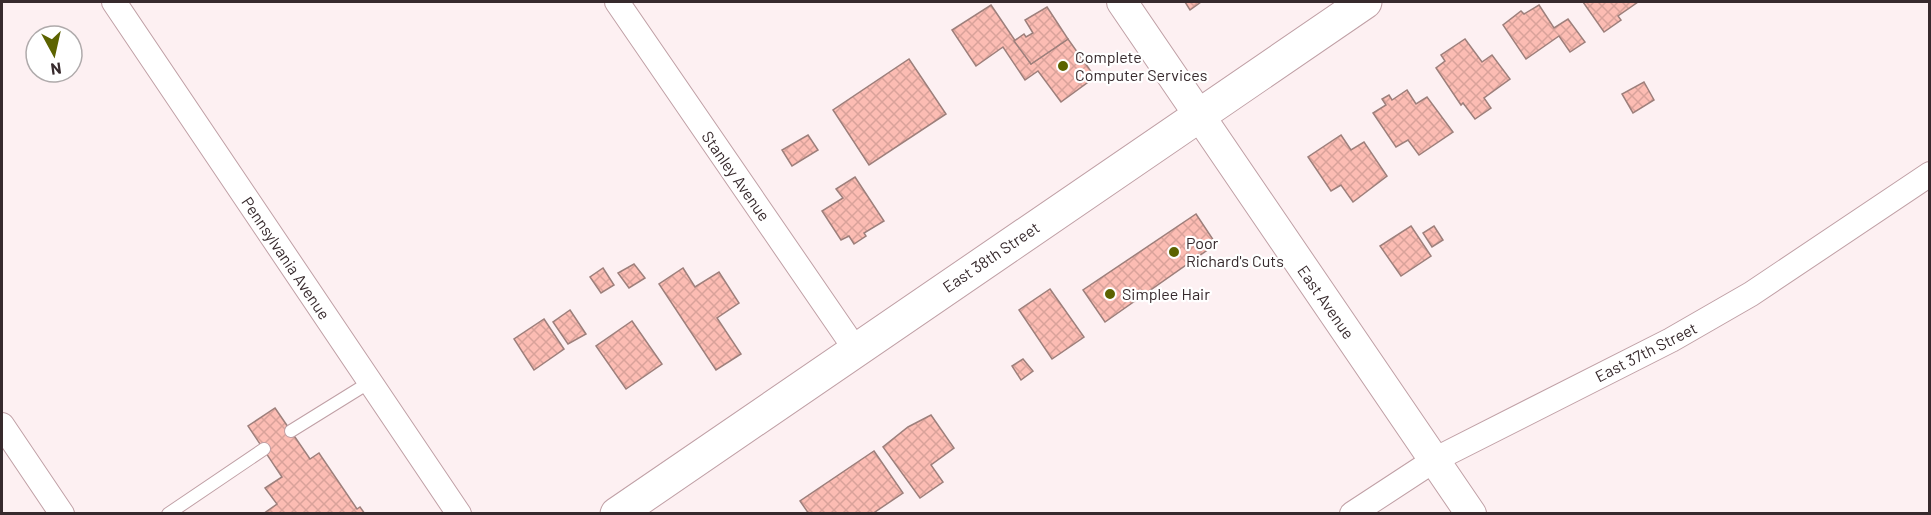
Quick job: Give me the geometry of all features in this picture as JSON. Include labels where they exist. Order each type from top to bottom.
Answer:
[{"type":"main road","name":"East 38th Street","points":[[617,513],[1365,2]]},
{"type":"street","name":"Pennsylvania Avenue","points":[[114,2],[459,513]]},
{"type":"street","name":"Stanley Avenue","points":[[617,2],[856,350]]},
{"type":"street","name":"East Avenue","points":[[1122,2],[1436,459],[1470,513]]},
{"type":"street","name":"East 37th Street","points":[[1352,513],[1436,459],[1705,321],[1751,294],[1929,174]]},
{"type":"street","points":[[2,425],[62,513]]},
{"type":"lane","points":[[291,432],[370,382]]},
{"type":"lane","points":[[168,513],[264,449]]},
{"type":"building","points":[[1185,2],[1201,2],[1190,10]]},
{"type":"building","points":[[1583,2],[1638,2],[1618,16],[1621,20],[1604,32]]},
{"type":"building","points":[[991,5],[1031,64],[1068,39],[1095,77],[1061,102],[1038,71],[1025,80],[1003,47],[976,66],[952,30]]},
{"type":"building","points":[[1539,5],[1554,28],[1568,19],[1585,42],[1570,52],[1559,36],[1526,59],[1503,25],[1521,11],[1524,14]]},
{"type":"building","points":[[1047,7],[1068,39],[1031,64],[1014,41],[1024,34],[1026,37],[1033,33],[1025,20]]},
{"type":"building","points":[[1465,39],[1482,62],[1492,55],[1510,79],[1484,98],[1491,108],[1475,119],[1463,103],[1461,105],[1436,68],[1445,61],[1441,55]]},
{"type":"building","points":[[909,59],[946,114],[869,165],[833,110]]},
{"type":"building","points":[[1644,82],[1654,100],[1633,113],[1622,94]]},
{"type":"building","points":[[1407,90],[1416,104],[1427,97],[1453,132],[1419,155],[1408,140],[1396,147],[1373,113],[1386,105],[1382,99],[1389,95],[1392,100]]},
{"type":"building","points":[[808,135],[818,150],[792,166],[782,150]]},
{"type":"building","points":[[1341,135],[1351,150],[1364,142],[1387,176],[1353,202],[1341,185],[1331,191],[1308,157]]},
{"type":"building","points":[[855,177],[884,221],[864,233],[866,236],[854,244],[849,236],[841,240],[822,211],[843,198],[836,189]]},
{"type":"building","points":[[1196,214],[1216,244],[1105,322],[1083,290]]},
{"type":"building","points":[[1411,226],[1431,256],[1401,276],[1380,246]]},
{"type":"building","points":[[1434,226],[1443,240],[1432,247],[1423,233]]},
{"type":"building","points":[[634,264],[645,278],[629,288],[618,273]]},
{"type":"building","points":[[603,268],[614,285],[601,293],[590,277]]},
{"type":"building","points":[[683,268],[695,287],[719,272],[739,303],[717,318],[741,354],[716,370],[659,284]]},
{"type":"building","points":[[1050,289],[1084,337],[1052,359],[1019,310]]},
{"type":"building","points":[[570,310],[586,334],[568,344],[553,322]]},
{"type":"building","points":[[544,319],[564,349],[534,370],[514,339]]},
{"type":"building","points":[[632,321],[662,364],[626,389],[596,346]]},
{"type":"building","points":[[1023,359],[1033,371],[1021,380],[1012,366]]},
{"type":"building","points":[[275,408],[310,459],[319,453],[357,509],[360,507],[365,514],[263,514],[277,504],[265,488],[282,477],[248,426]]},
{"type":"building","points":[[931,415],[954,448],[931,465],[943,482],[920,498],[883,447],[908,427]]},
{"type":"building","points":[[874,451],[903,493],[872,514],[809,514],[800,501]]},
{"type":"place","name":"Complete Computer Services","points":[[1063,66]]},
{"type":"place","name":"Poor Richard's Cuts","points":[[1174,252]]},
{"type":"place","name":"Simplee Hair","points":[[1110,294]]}]
